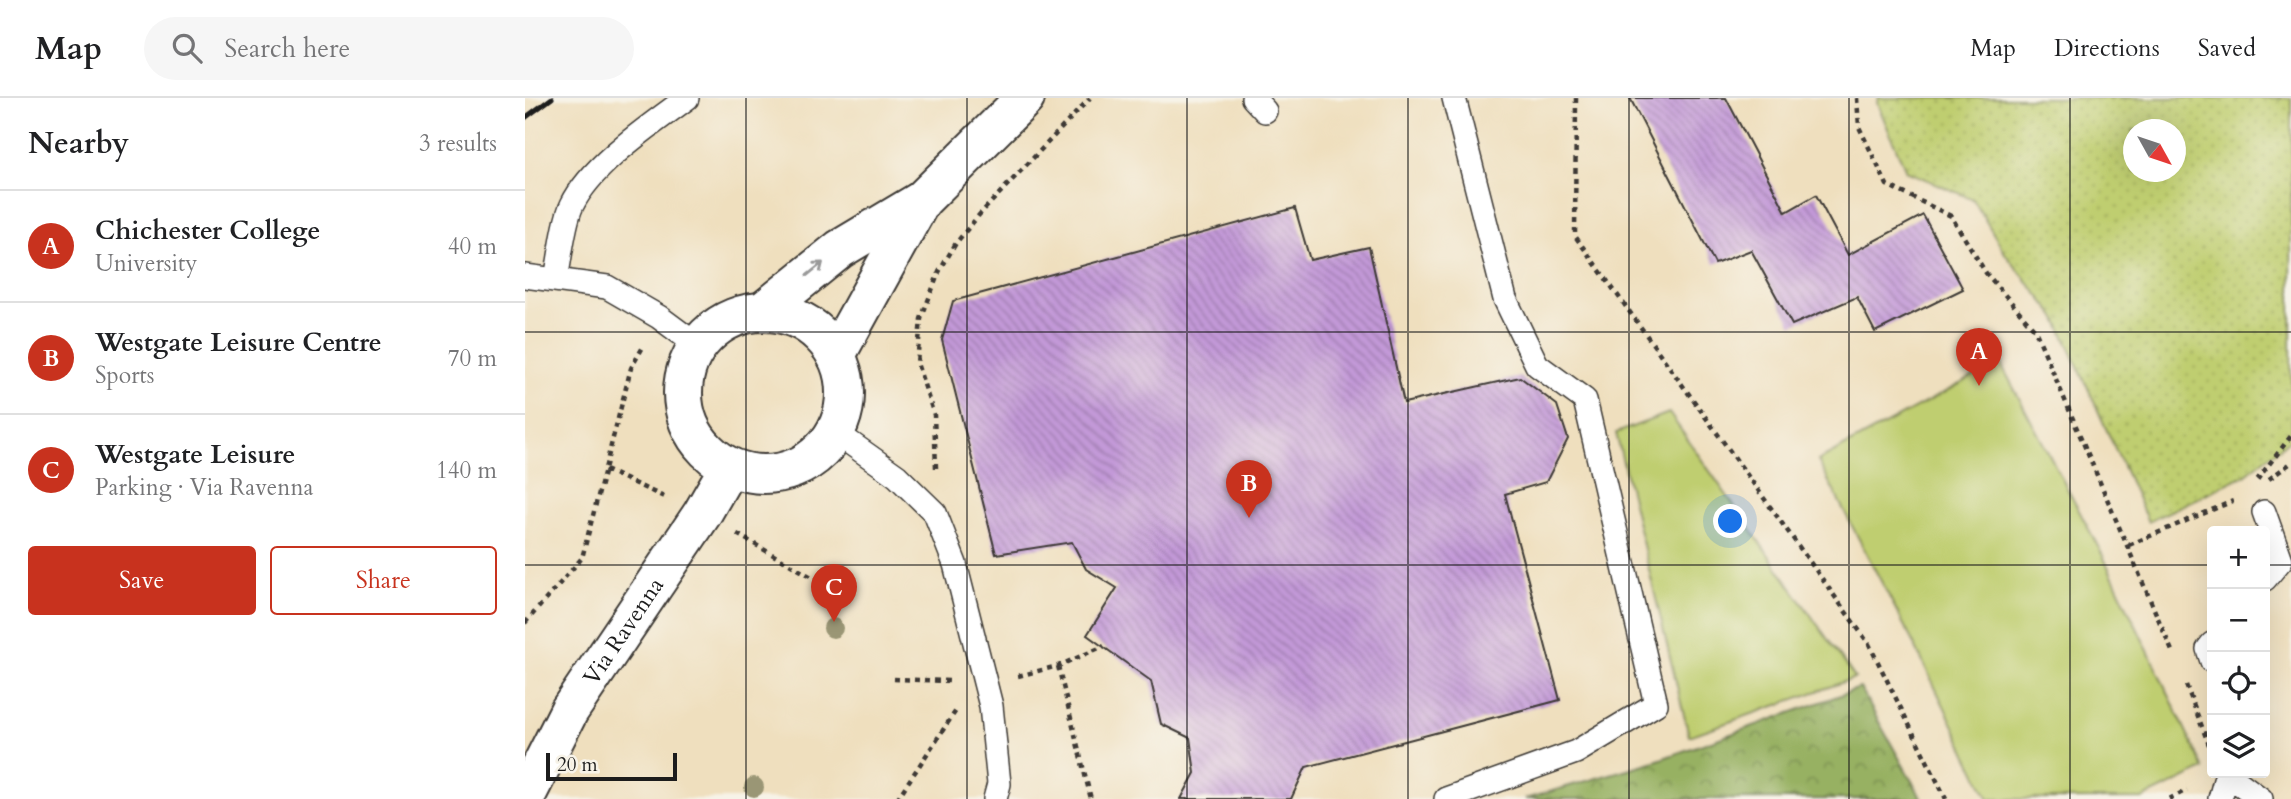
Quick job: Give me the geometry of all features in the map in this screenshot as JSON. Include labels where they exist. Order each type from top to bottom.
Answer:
[{"type":"main road","points":[[762,312],[840,249],[922,200],[1025,98]]},
{"type":"main road","points":[[836,355],[922,200]]},
{"type":"main road","points":[[762,312],[784,315],[805,323],[823,337],[836,355],[844,380],[844,407],[835,432],[821,451],[801,466],[778,474],[753,474],[729,467],[709,454],[695,436],[685,414],[683,390],[687,367],[698,346],[716,328],[737,317],[762,312]]},
{"type":"main road","name":"Via Ravenna","points":[[525,798],[569,711],[702,514],[729,467]]},
{"type":"lane","points":[[556,279],[572,205],[589,180],[626,144],[687,98]]},
{"type":"lane","points":[[1446,799],[1576,751],[1656,704],[1585,400],[1537,365],[1505,299],[1454,98]]},
{"type":"lane","points":[[525,276],[607,287],[659,317],[698,346]]},
{"type":"lane","points":[[835,432],[897,476],[935,513],[955,564],[991,706],[999,784],[995,799]]},
{"type":"lane","points":[[2265,512],[2270,526]]},
{"type":"lane","points":[[2270,527],[2281,560],[2270,573]]},
{"type":"lane","points":[[2220,799],[2226,778]]},
{"type":"lane","points":[[2234,778],[2261,799]]},
{"type":"path","points":[[935,513],[937,453],[934,415],[917,363],[921,318],[939,272],[955,243],[1090,98]]},
{"type":"path","points":[[1576,98],[1575,236],[1869,644],[1947,799]]},
{"type":"path","points":[[1857,98],[1859,127],[1887,184],[1951,216],[1986,273],[2035,330],[2176,660]]},
{"type":"path","points":[[525,623],[582,558],[631,368],[659,317]]},
{"type":"path","points":[[2252,486],[2291,436]]},
{"type":"path","points":[[2129,545],[2245,496]]},
{"type":"path","points":[[1058,666],[1091,799]]},
{"type":"path","points":[[2181,673],[2207,739]]},
{"type":"path","points":[[897,799],[957,709],[960,699]]},
{"type":"path","points":[[2169,799],[2198,784]]},
{"type":"green space","points":[[1878,98],[2291,98],[2291,439],[2245,475],[2148,522],[2056,317],[2006,255],[1973,199],[1906,171],[1877,103]]},
{"type":"green space","points":[[2000,362],[2102,554],[2204,769],[2142,799],[1989,799],[1916,648],[1818,461]]},
{"type":"green space","points":[[1669,413],[1855,678],[1689,736],[1616,433]]},
{"type":"green space","points":[[1860,688],[1922,799],[1525,799],[1655,761]]},
{"type":"building","points":[[1630,98],[1726,98],[1786,212],[1816,195],[1848,255],[1923,215],[1963,289],[1875,332],[1857,297],[1792,325],[1751,250],[1715,264]]},
{"type":"building","points":[[1295,208],[1310,260],[1369,247],[1404,403],[1520,377],[1557,405],[1568,439],[1546,482],[1505,494],[1560,700],[1306,767],[1291,799],[1181,799],[1195,773],[1190,738],[1161,724],[1151,681],[1087,635],[1117,588],[1086,569],[1072,542],[996,554],[942,340],[953,301]]},
{"type":"railway","points":[[525,118],[552,98]]},
{"type":"place","name":"Chichester College","points":[[1979,386]]},
{"type":"place","name":"Westgate Leisure Centre","points":[[1249,518]]},
{"type":"place","name":"Westgate Leisure","points":[[834,622]]}]
